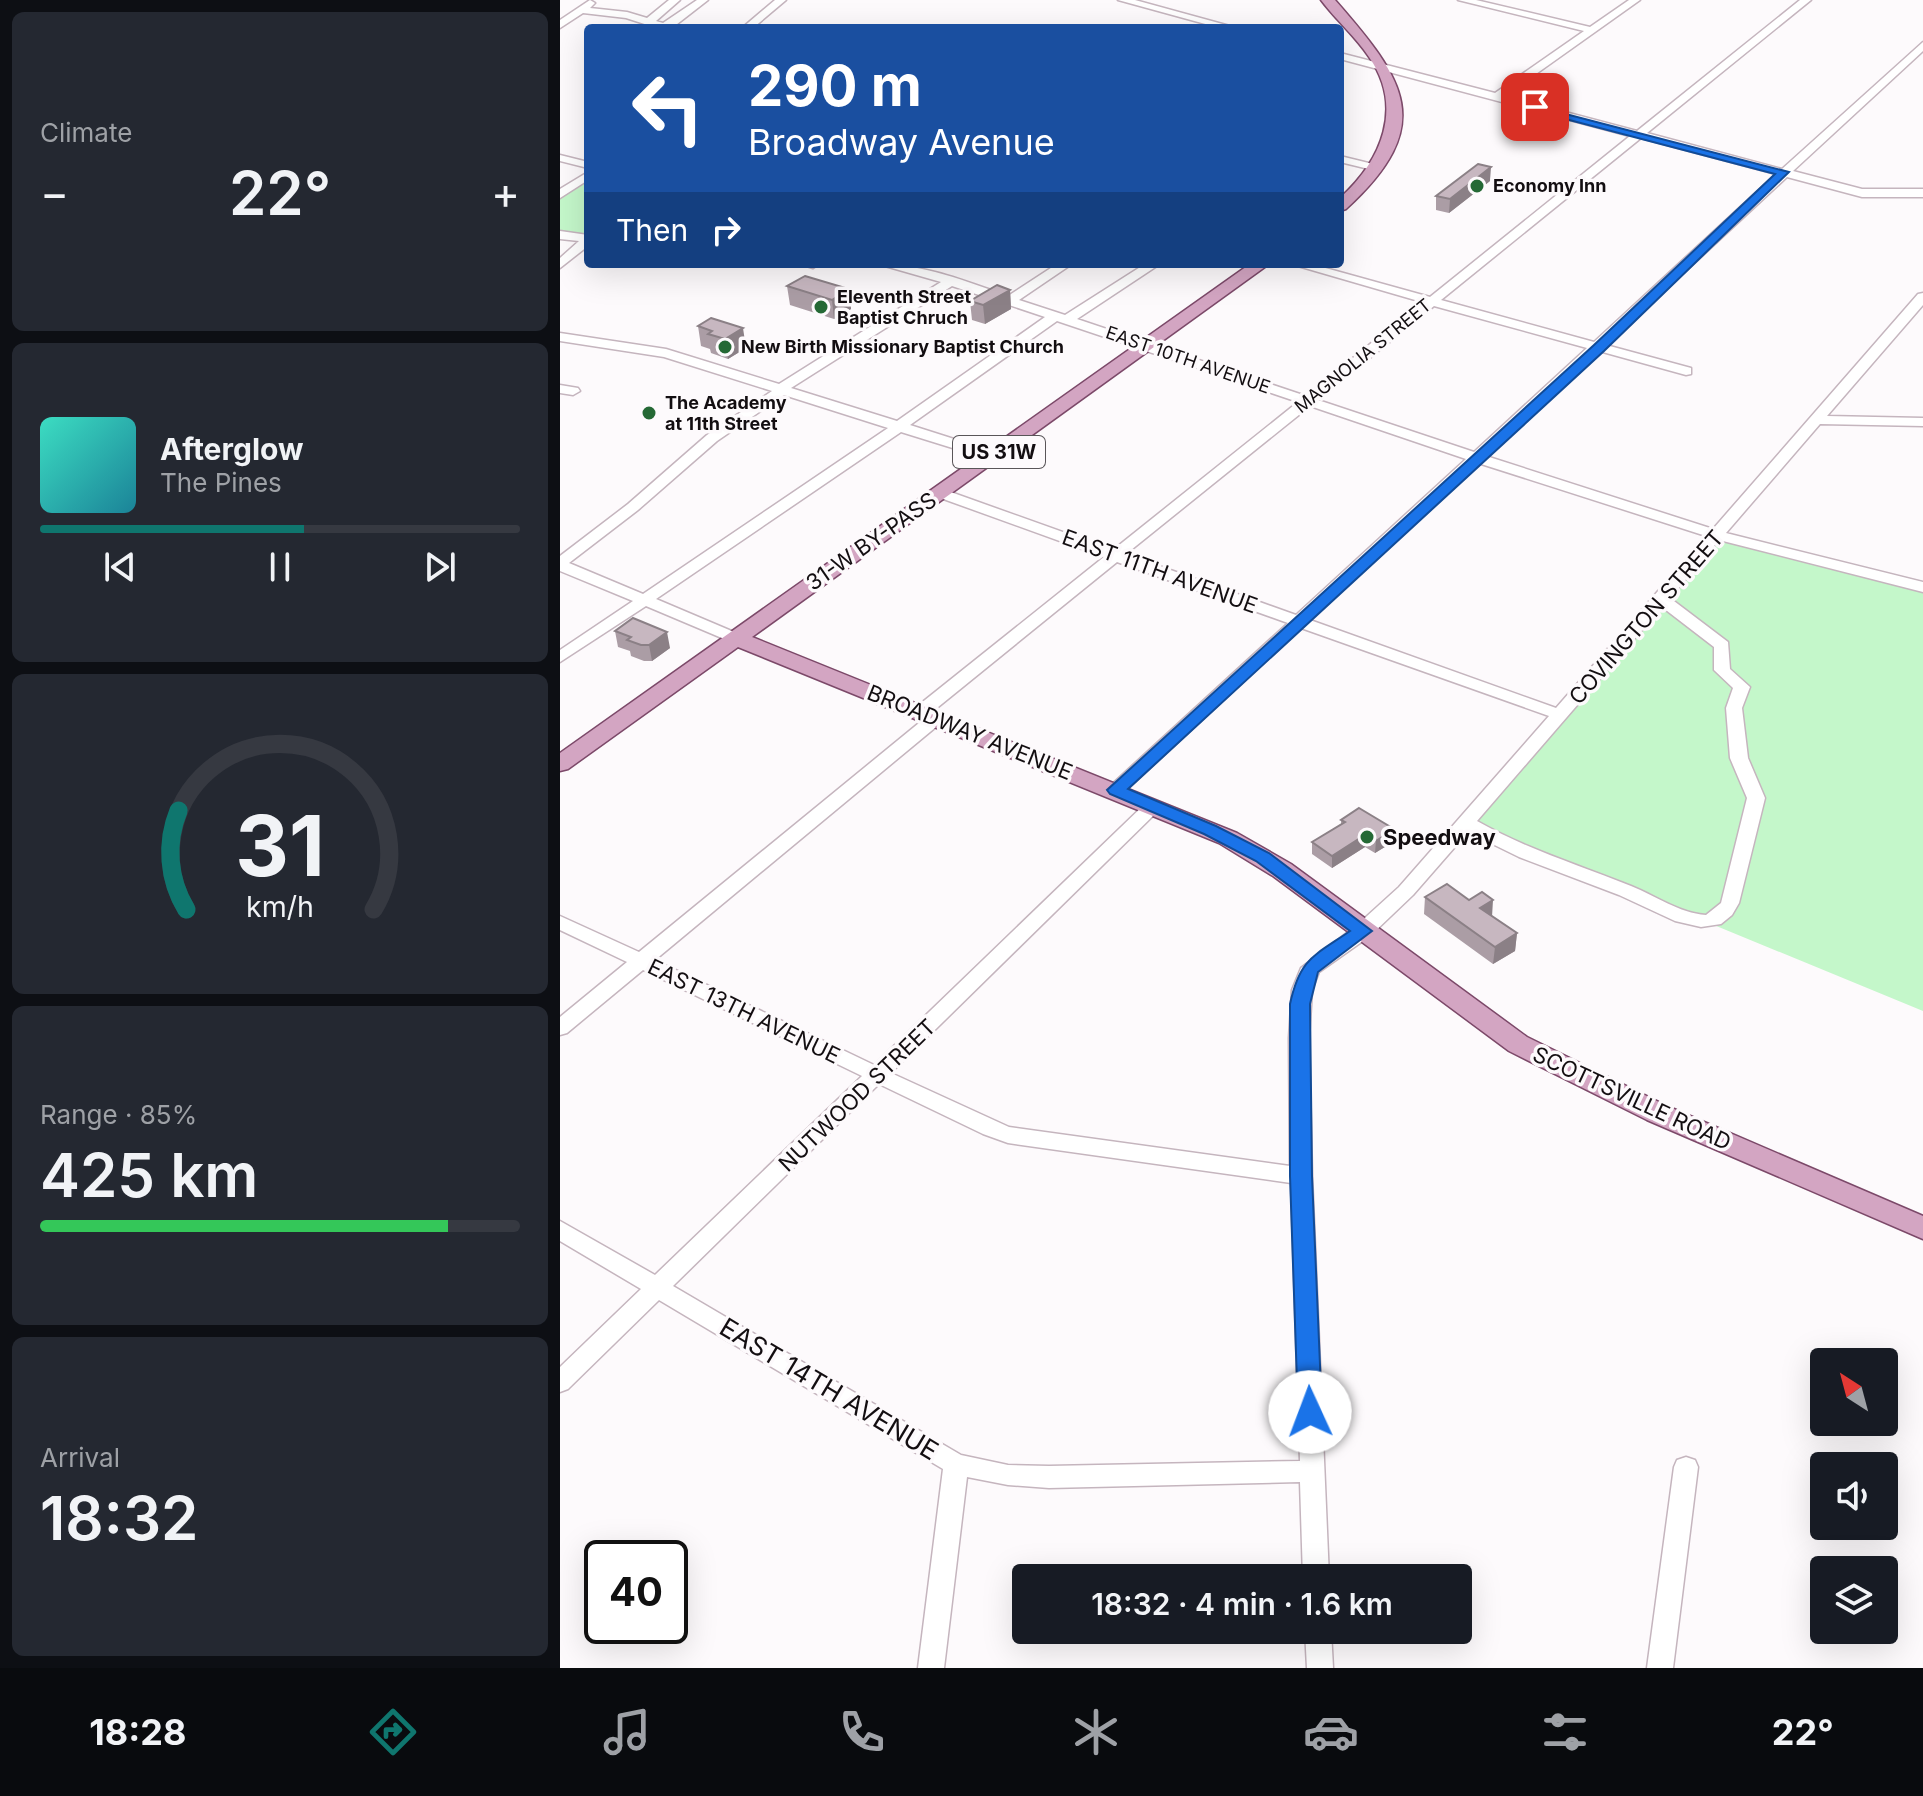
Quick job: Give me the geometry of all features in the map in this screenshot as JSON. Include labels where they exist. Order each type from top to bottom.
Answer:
[{"type":"main road","points":[[1328,0],[1382,67],[1393,92],[1396,116],[1391,141],[1377,168],[1344,202]]},
{"type":"main road","name":"31-W BY-PASS","points":[[560,764],[1255,268]]},
{"type":"main road","name":"BROADWAY AVENUE","points":[[735,638],[1228,838],[1262,857],[1363,931]]},
{"type":"main road","name":"SCOTTSVILLE ROAD","points":[[1363,931],[1481,1019],[1569,1072],[1923,1228]]},
{"type":"street","points":[[560,25],[594,0]]},
{"type":"street","points":[[649,22],[675,0]]},
{"type":"street","points":[[671,24],[703,0]]},
{"type":"street","points":[[752,24],[781,0]]},
{"type":"street","points":[[1123,0],[1209,24]]},
{"type":"street","points":[[1463,0],[1592,30]]},
{"type":"street","points":[[1497,97],[1635,0]]},
{"type":"street","name":"MAGNOLIA STREET","points":[[560,1028],[1115,556],[1806,0]]},
{"type":"street","points":[[581,10],[627,15],[655,24]]},
{"type":"street","points":[[1116,790],[1599,348],[1783,172],[1923,45]]},
{"type":"street","points":[[1344,57],[1862,193],[1923,193]]},
{"type":"street","points":[[560,158],[584,164]]},
{"type":"street","points":[[1344,160],[1377,168]]},
{"type":"street","points":[[560,194],[584,178]]},
{"type":"street","points":[[560,235],[584,238]]},
{"type":"street","points":[[560,264],[584,243]]},
{"type":"street","name":"EAST 10TH AVENUE","points":[[907,268],[1062,317],[1476,459],[1717,536],[1923,587]]},
{"type":"street","points":[[1010,300],[1060,268]]},
{"type":"street","points":[[560,657],[1062,317],[1147,268]]},
{"type":"street","points":[[1311,268],[1686,371]]},
{"type":"street","points":[[560,563],[633,507],[726,427],[824,359],[951,281]]},
{"type":"street","name":"COVINGTON STREET","points":[[1315,1564],[1299,1038],[1302,990],[1311,968],[1363,931],[1406,891],[1923,297]]},
{"type":"street","points":[[560,337],[655,350],[993,456]]},
{"type":"street","points":[[1816,420],[1923,422]]},
{"type":"street","name":"EAST 11TH AVENUE","points":[[940,493],[1561,715]]},
{"type":"street","name":"BROADWAY AVENUE","points":[[560,563],[735,638]]},
{"type":"street","points":[[1466,823],[1538,860],[1612,886],[1688,918],[1707,921],[1725,912],[1730,903],[1756,798],[1739,758],[1734,708],[1742,687],[1722,670],[1722,645],[1661,599]]},
{"type":"street","name":"NUTWOOD STREET","points":[[560,1382],[1153,806]]},
{"type":"street","name":"EAST 13TH AVENUE","points":[[560,922],[944,1108],[1008,1135],[1301,1176]]},
{"type":"street","name":"EAST 14TH AVENUE","points":[[560,1230],[956,1464],[1008,1475],[1049,1477],[1312,1471]]},
{"type":"street","points":[[931,1668],[956,1464]]},
{"type":"street","points":[[1660,1668],[1686,1467]]},
{"type":"street","points":[[1319,1644],[1320,1668]]},
{"type":"green space","points":[[584,182],[584,236],[560,233],[560,197]]},
{"type":"green space","points":[[1717,536],[1923,588],[1923,1011],[1466,823]]},
{"type":"building","points":[[1478,164],[1491,167],[1450,199],[1436,196]]},
{"type":"building","points":[[805,276],[849,289],[832,300],[787,286]]},
{"type":"building","points":[[997,285],[1010,290],[983,305],[970,301]]},
{"type":"building","points":[[711,318],[743,328],[725,339],[708,334],[712,331],[698,326]]},
{"type":"building","points":[[633,618],[667,632],[649,645],[627,640],[631,637],[615,631]]},
{"type":"building","points":[[1359,808],[1394,829],[1376,841],[1365,835],[1332,856],[1312,842],[1345,822],[1341,820]]},
{"type":"building","points":[[1447,884],[1469,900],[1482,892],[1493,900],[1480,908],[1517,933],[1495,947],[1425,897]]},
{"type":"place","name":"Economy Inn","points":[[1477,186]]},
{"type":"place","name":"Eleventh Street Baptist Chruch","points":[[821,307]]},
{"type":"place","name":"New Birth Missionary Baptist Church","points":[[725,347]]},
{"type":"place","name":"The Academy at 11th Street","points":[[649,413]]},
{"type":"place","name":"Speedway","points":[[1367,837]]},
{"type":"route","points":[[1310,1412],[1301,1176],[1300,1004],[1305,978],[1311,968],[1363,931],[1262,857],[1228,838],[1116,790],[1599,348],[1783,172],[1535,107]]}]
